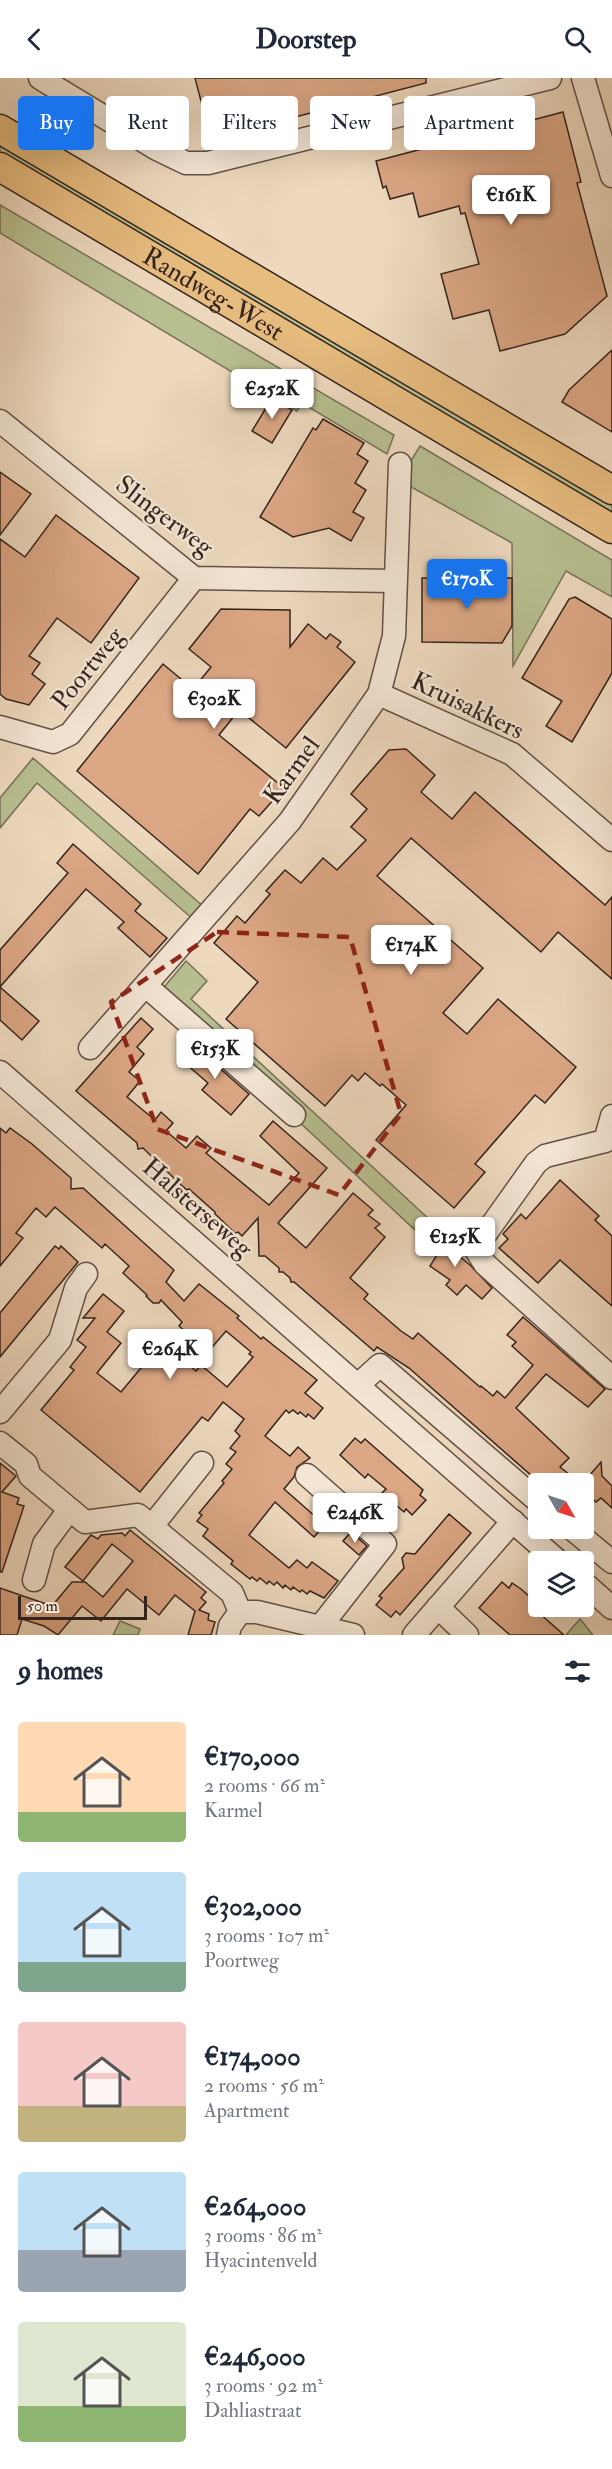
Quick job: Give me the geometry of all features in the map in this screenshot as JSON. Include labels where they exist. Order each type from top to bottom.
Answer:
[{"type":"main road","name":"Randweg-West","points":[[0,129],[612,490]]},
{"type":"main road","name":"Randweg-West","points":[[0,167],[612,528]]},
{"type":"street","points":[[40,78],[157,149],[186,163],[268,159],[550,78]]},
{"type":"street","points":[[583,78],[612,176]]},
{"type":"street","name":"Slingerweg","points":[[0,421],[194,578],[395,581]]},
{"type":"street","name":"Karmel","points":[[90,1048],[290,821],[379,694],[394,636],[400,464]]},
{"type":"street","name":"Poortweg","points":[[0,727],[53,742],[70,734],[194,578]]},
{"type":"street","name":"Kruisakkers","points":[[379,694],[512,754],[612,840]]},
{"type":"street","points":[[146,986],[294,1115]]},
{"type":"street","name":"Halsterseweg","points":[[0,1072],[547,1551]]},
{"type":"street","points":[[612,1116],[609,1143],[545,1156],[536,1163],[484,1236],[477,1250],[485,1264],[612,1378]]},
{"type":"street","points":[[0,1412],[60,1340],[75,1288],[86,1274]]},
{"type":"street","points":[[358,1385],[380,1365],[528,1491]]},
{"type":"street","points":[[0,1443],[26,1464],[30,1476],[85,1522],[138,1515],[232,1593],[240,1612]]},
{"type":"street","points":[[152,1526],[202,1463]]},
{"type":"street","points":[[307,1476],[385,1544],[320,1627]]},
{"type":"street","points":[[34,1580],[44,1544],[69,1510]]},
{"type":"street","points":[[414,1635],[513,1521]]},
{"type":"street","points":[[584,1539],[612,1562]]},
{"type":"street","points":[[594,1592],[612,1608]]},
{"type":"street","points":[[438,1607],[467,1635]]},
{"type":"street","points":[[240,1612],[257,1612],[353,1635]]},
{"type":"street","points":[[228,1635],[230,1626],[240,1612]]},
{"type":"highlighted area","points":[[217,932],[350,937],[401,1114],[339,1195],[157,1129],[111,1002]]},
{"type":"green space","points":[[0,145],[612,501],[612,514],[0,154]]},
{"type":"green space","points":[[0,205],[394,435],[387,454],[302,403],[297,411],[0,233]]},
{"type":"green space","points":[[420,446],[612,560],[612,597],[566,571],[513,666],[512,543],[406,484],[409,464]]},
{"type":"green space","points":[[33,758],[205,908],[194,920],[37,783],[0,828],[0,798]]},
{"type":"green space","points":[[186,961],[207,981],[191,999],[457,1247],[451,1247],[414,1229],[160,992]]},
{"type":"green space","points":[[580,1619],[593,1635],[566,1635]]},
{"type":"green space","points":[[120,1621],[140,1629],[138,1635],[113,1635]]},
{"type":"building","points":[[195,78],[426,78],[426,83],[376,96],[310,96],[310,113],[298,116],[298,96],[201,96],[201,101]]},
{"type":"building","points":[[563,112],[581,182],[577,183],[607,296],[565,334],[500,351],[489,310],[453,319],[441,274],[479,264],[465,213],[461,214],[459,206],[419,217],[413,193],[390,199],[386,186],[383,188],[376,161],[418,150],[535,150],[535,119]]},
{"type":"building","points":[[612,350],[612,432],[562,402],[569,390]]},
{"type":"building","points":[[272,398],[292,410],[272,443],[252,431]]},
{"type":"building","points":[[323,419],[364,443],[357,454],[368,461],[355,483],[366,490],[353,512],[364,518],[351,541],[329,528],[293,537],[260,517],[313,428],[316,430]]},
{"type":"building","points":[[0,472],[31,494],[0,535]]},
{"type":"building","points":[[56,515],[139,578],[91,643],[57,618],[29,656],[40,663],[32,674],[45,684],[29,705],[6,699],[0,694],[0,539],[25,557]]},
{"type":"building","points":[[422,578],[512,578],[512,626],[502,643],[422,642]]},
{"type":"building","points":[[575,597],[612,619],[612,673],[572,742],[546,726],[562,701],[522,678],[569,599]]},
{"type":"building","points":[[221,609],[290,610],[290,647],[308,624],[326,639],[330,634],[341,642],[337,647],[355,662],[286,748],[239,710],[219,735],[284,788],[259,816],[250,809],[198,874],[77,771],[163,664],[193,689],[211,667],[189,649]]},
{"type":"building","points":[[406,749],[435,775],[421,792],[452,819],[475,792],[605,905],[612,897],[612,979],[558,932],[541,952],[411,838],[377,876],[483,968],[443,1013],[467,1034],[498,999],[576,1067],[545,1103],[535,1095],[475,1164],[485,1172],[454,1208],[376,1140],[406,1105],[382,1084],[380,1086],[365,1073],[358,1081],[352,1075],[325,1106],[226,1019],[258,982],[214,943],[237,916],[245,923],[270,894],[266,891],[285,870],[301,883],[323,858],[337,870],[366,840],[351,827],[367,809],[351,794],[389,750]]},
{"type":"building","points":[[73,844],[141,904],[135,911],[167,938],[150,957],[118,928],[124,922],[86,889],[0,987],[0,950],[68,873],[57,863]]},
{"type":"building","points":[[0,987],[39,1021],[22,1040],[0,1020]]},
{"type":"building","points":[[141,1018],[153,1029],[137,1047],[144,1054],[129,1072],[140,1081],[127,1097],[155,1120],[161,1112],[173,1123],[166,1131],[186,1148],[197,1136],[211,1148],[206,1153],[269,1205],[299,1173],[260,1136],[273,1121],[327,1168],[278,1223],[306,1248],[353,1193],[373,1210],[368,1215],[380,1224],[375,1228],[385,1237],[350,1278],[368,1294],[364,1299],[401,1331],[413,1339],[418,1333],[480,1387],[493,1396],[497,1391],[505,1398],[533,1365],[512,1346],[516,1342],[507,1335],[523,1317],[605,1389],[588,1407],[546,1374],[516,1408],[569,1458],[560,1467],[568,1473],[528,1473],[409,1368],[377,1347],[374,1351],[294,1282],[291,1282],[283,1272],[279,1272],[279,1268],[265,1256],[259,1256],[258,1218],[242,1236],[238,1232],[235,1233],[215,1212],[180,1184],[143,1148],[138,1149],[137,1143],[76,1091]]},
{"type":"building","points":[[192,1044],[249,1094],[231,1115],[202,1090],[208,1083],[179,1058]]},
{"type":"building","points":[[0,1128],[6,1133],[10,1128],[32,1144],[71,1178],[71,1189],[83,1188],[174,1270],[166,1282],[184,1301],[199,1284],[239,1316],[237,1318],[261,1339],[263,1337],[317,1380],[305,1393],[323,1408],[314,1419],[308,1414],[306,1417],[300,1412],[298,1414],[293,1410],[289,1413],[286,1410],[265,1436],[290,1456],[298,1447],[310,1458],[297,1467],[294,1477],[284,1489],[325,1525],[314,1537],[275,1502],[249,1535],[289,1568],[297,1560],[307,1568],[312,1562],[338,1581],[324,1598],[310,1591],[307,1594],[293,1587],[291,1590],[285,1585],[283,1588],[277,1582],[274,1585],[269,1581],[267,1584],[260,1578],[257,1581],[252,1577],[250,1579],[231,1564],[233,1561],[203,1536],[208,1529],[197,1521],[202,1515],[199,1513],[224,1483],[222,1481],[232,1469],[226,1464],[236,1452],[230,1448],[240,1436],[235,1431],[244,1419],[223,1402],[208,1421],[202,1417],[140,1492],[41,1410],[74,1370],[70,1367],[86,1347],[77,1340],[95,1318],[83,1318],[103,1294],[124,1311],[107,1332],[121,1343],[97,1373],[121,1392],[145,1363],[131,1351],[147,1331],[196,1371],[201,1365],[227,1387],[253,1357],[249,1354],[251,1352],[226,1331],[208,1352],[179,1326],[182,1322],[161,1300],[159,1303],[153,1303],[123,1273],[129,1266],[105,1244],[102,1248],[55,1207],[46,1217],[36,1208],[16,1233],[23,1238],[0,1266]]},
{"type":"building","points":[[560,1180],[599,1216],[595,1220],[612,1236],[612,1306],[560,1260],[538,1283],[499,1248],[508,1239],[503,1234],[521,1214],[526,1219]]},
{"type":"building","points":[[429,1231],[470,1265],[492,1288],[482,1299],[466,1285],[457,1295],[446,1285],[450,1280],[430,1266],[437,1255],[420,1240]]},
{"type":"building","points":[[55,1246],[59,1249],[61,1246],[78,1262],[0,1357],[0,1313]]},
{"type":"building","points":[[355,1438],[361,1443],[365,1439],[423,1490],[420,1495],[426,1500],[412,1515],[406,1509],[404,1512],[382,1493],[386,1489],[368,1474],[365,1478],[340,1455]]},
{"type":"building","points":[[601,1462],[602,1476],[612,1486],[612,1508],[601,1498],[596,1502],[594,1500],[594,1473],[592,1473]]},
{"type":"building","points":[[0,1463],[16,1476],[2,1492],[19,1498],[17,1504],[24,1506],[2,1572],[0,1572]]},
{"type":"building","points":[[449,1514],[471,1533],[400,1615],[396,1611],[391,1617],[376,1605],[382,1598],[379,1596],[404,1568],[402,1558],[406,1553],[415,1554]]},
{"type":"building","points":[[130,1530],[206,1592],[201,1598],[206,1602],[199,1610],[209,1614],[208,1620],[215,1622],[211,1635],[188,1635],[195,1611],[175,1595],[159,1615],[127,1589],[101,1621],[82,1606],[58,1635],[44,1626],[22,1619],[17,1635],[0,1635],[0,1588],[52,1606],[72,1582],[85,1582],[103,1597],[133,1561],[112,1544],[83,1581],[65,1567],[91,1535],[98,1539],[101,1535],[122,1533],[125,1536]]},
{"type":"building","points":[[351,1532],[367,1546],[359,1555],[343,1541]]},
{"type":"building","points":[[502,1582],[509,1588],[512,1583],[528,1595],[528,1617],[544,1617],[564,1635],[510,1635],[479,1608]]}]
